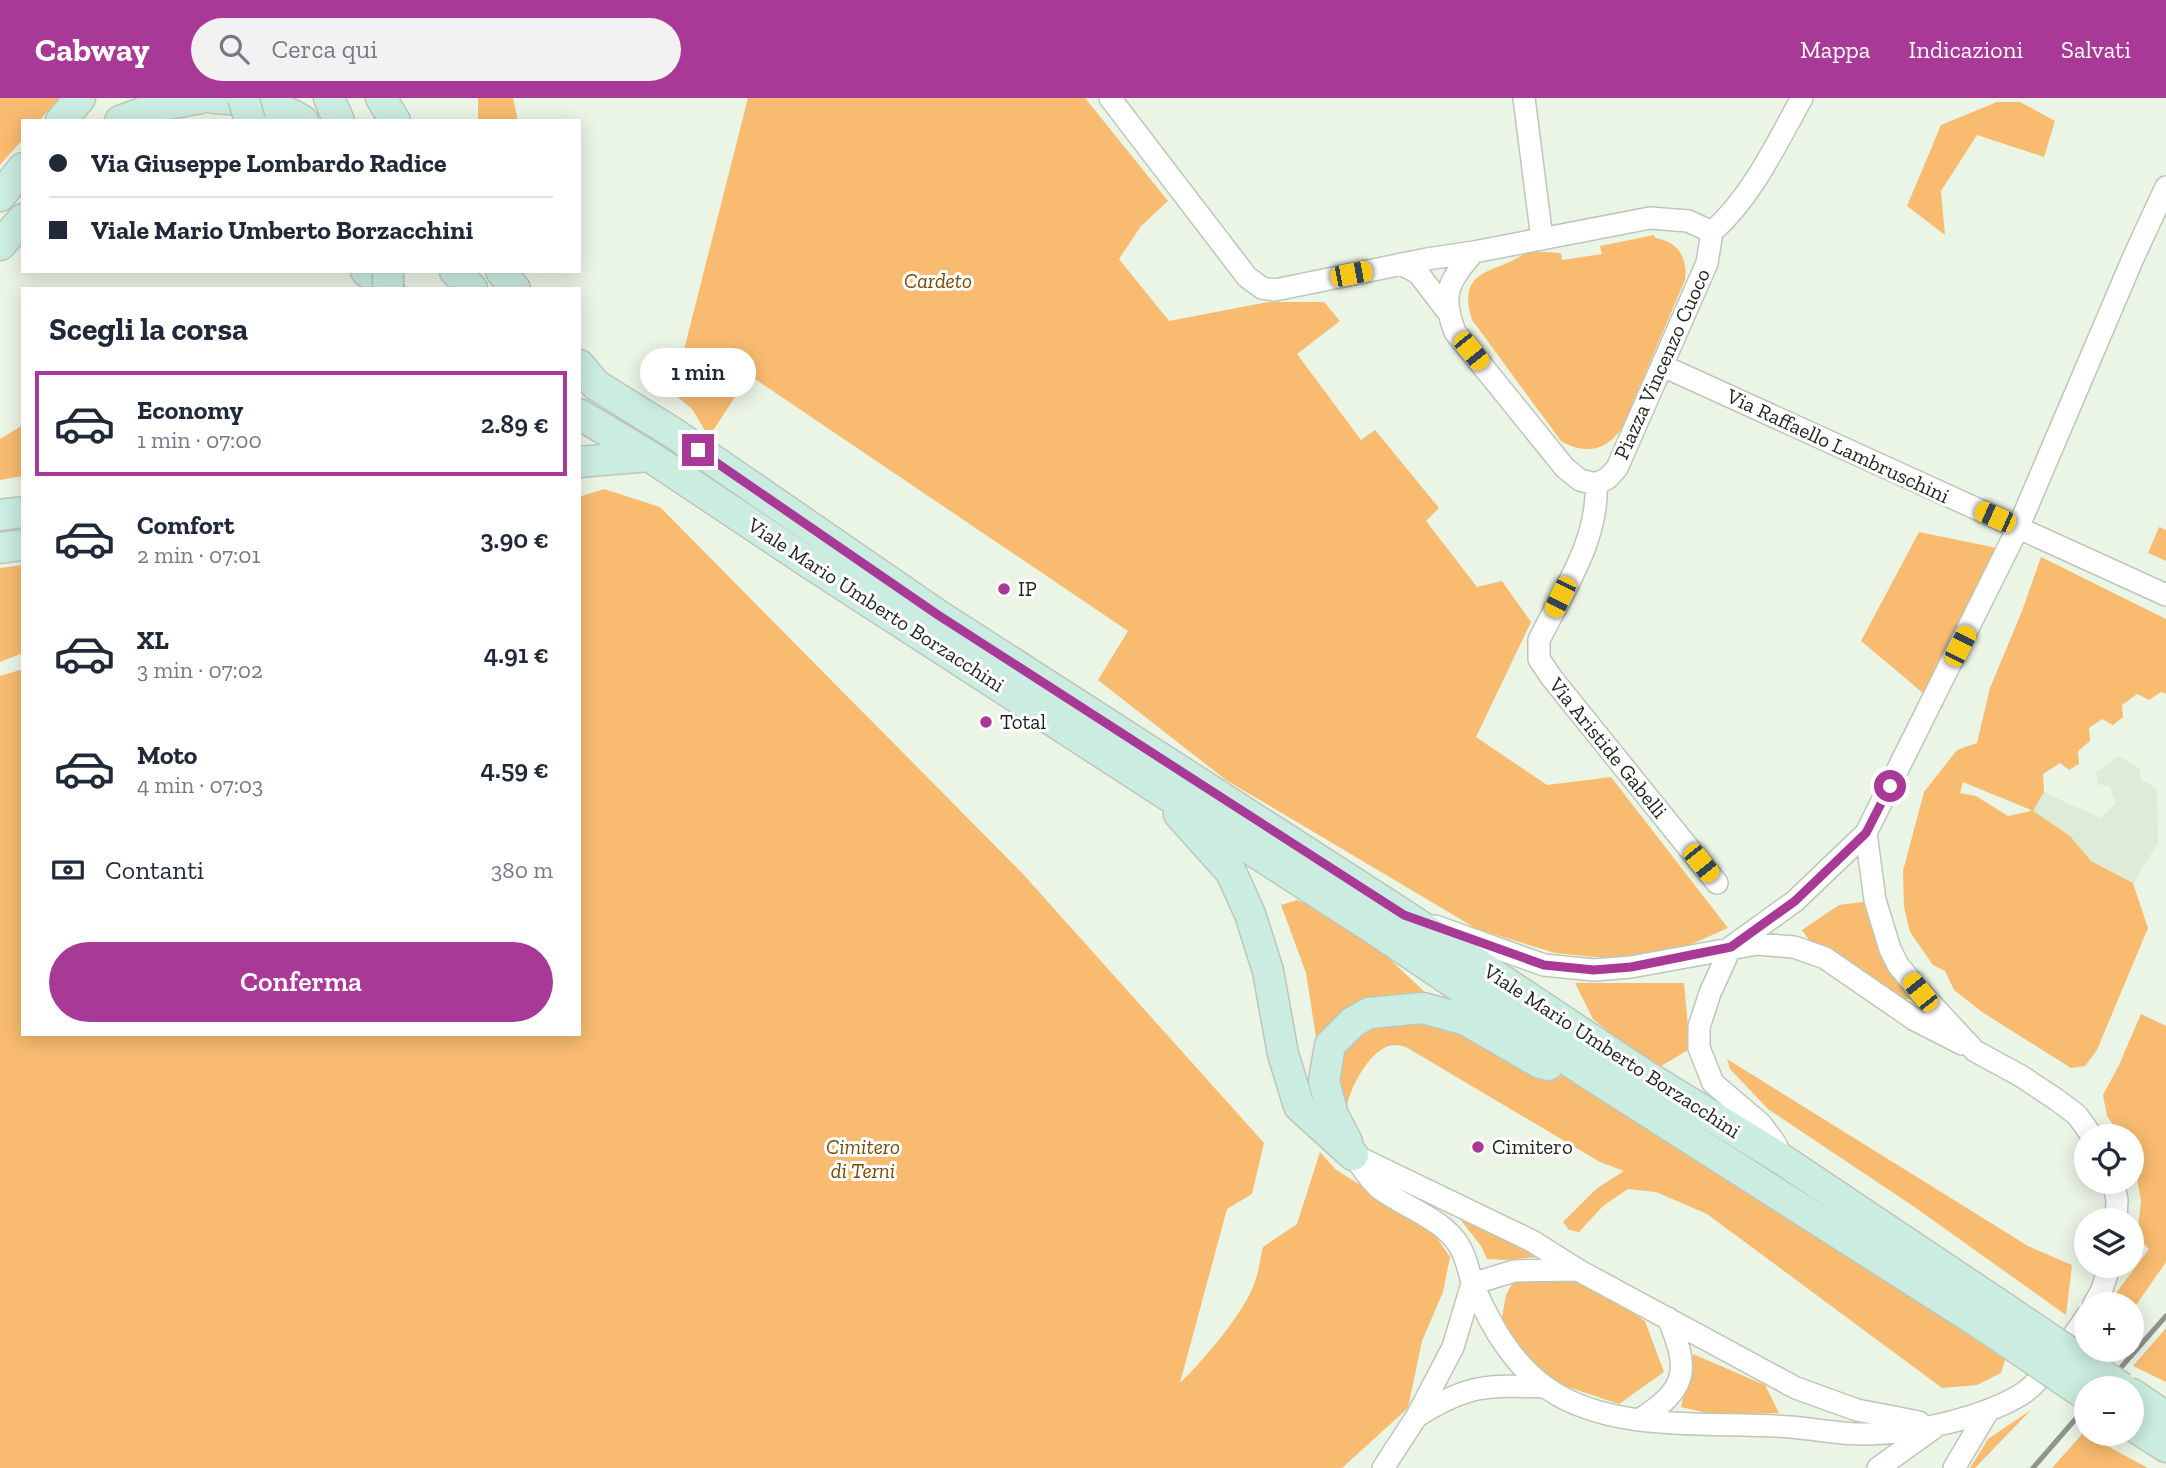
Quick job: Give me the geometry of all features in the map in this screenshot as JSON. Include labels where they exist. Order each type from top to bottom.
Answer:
[{"type":"main road","points":[[63,119],[80,98]]},
{"type":"main road","points":[[125,119],[163,105],[201,98]]},
{"type":"main road","points":[[215,98],[275,109],[298,119]]},
{"type":"main road","points":[[243,98],[249,119]]},
{"type":"main road","points":[[329,98],[338,119]]},
{"type":"main road","points":[[381,98],[394,119]]},
{"type":"main road","points":[[0,196],[21,170]]},
{"type":"main road","points":[[0,245],[21,221]]},
{"type":"main road","points":[[368,273],[386,287]]},
{"type":"main road","points":[[457,273],[470,287]]},
{"type":"main road","points":[[503,273],[513,287]]},
{"type":"main road","name":"Viale Mario Umberto Borzacchini","points":[[585,375],[676,434],[938,615],[1404,915],[1640,1072],[1783,1160],[1995,1318],[2074,1385]]},
{"type":"main road","name":"Viale Mario Umberto Borzacchini","points":[[581,415],[649,456],[1151,783],[1583,1069],[2086,1376]]},
{"type":"main road","points":[[581,462],[649,456]]},
{"type":"main road","points":[[0,515],[21,512]]},
{"type":"main road","points":[[0,548],[21,545]]},
{"type":"main road","points":[[1151,783],[1231,872],[1250,914],[1268,971],[1283,1054],[1299,1106],[1353,1155]]},
{"type":"main road","points":[[1353,1155],[1333,1115],[1324,1080],[1330,1045],[1353,1022],[1369,1013],[1423,1008],[1466,1020],[1540,1063],[1583,1069]]},
{"type":"main road","name":"Viale Mario Umberto Borzacchini","points":[[2144,1417],[2166,1447]]},
{"type":"street","points":[[1110,98],[1247,277],[1262,288],[1275,290],[1650,218],[1688,221],[1712,232],[1727,219],[1762,167],[1801,98]]},
{"type":"street","points":[[1524,98],[1542,239]]},
{"type":"street","points":[[1783,1160],[1776,1143],[1761,1124],[1713,1083],[1699,1048],[1699,1027],[1710,993],[1731,947],[1795,901],[1866,833],[2018,528],[2166,187]]},
{"type":"street","name":"Piazza Vincenzo Cuoco","points":[[1596,484],[1608,478],[1617,468],[1707,263],[1712,232]]},
{"type":"street","points":[[1447,311],[1448,292],[1459,270],[1474,252]]},
{"type":"street","points":[[1401,264],[1418,273],[1447,311],[1455,332],[1565,468],[1580,480],[1596,484]]},
{"type":"street","name":"Via Raffaello Lambruschini","points":[[1663,366],[2166,595]]},
{"type":"street","name":"Via Aristide Gabelli","points":[[1596,484],[1597,504],[1591,533],[1539,640],[1539,659],[1717,883]]},
{"type":"street","points":[[1866,833],[1875,900],[1890,949],[1898,965],[1920,992],[1975,1051]]},
{"type":"street","points":[[1404,915],[1544,965],[1594,970],[1631,967],[1756,944],[1794,947],[1825,958],[1915,1020],[2021,1076],[2077,1115],[2083,1124]]},
{"type":"street","points":[[1353,1155],[1532,1241],[1578,1270],[1796,1388],[1857,1410],[1938,1425]]},
{"type":"street","points":[[1353,1155],[1378,1187],[1447,1231],[1461,1248],[1472,1284],[1490,1323],[1520,1366],[1556,1394],[1591,1410],[1639,1420],[1790,1427],[1871,1434],[1938,1425],[1989,1410],[2024,1393],[2074,1333]]},
{"type":"street","points":[[1472,1284],[1514,1271],[1578,1270]]},
{"type":"street","points":[[1383,1468],[1417,1416],[1453,1347],[1472,1284]]},
{"type":"street","points":[[1639,1420],[1663,1404],[1675,1391],[1681,1373],[1680,1347],[1668,1318]]},
{"type":"street","points":[[1417,1416],[1447,1398],[1479,1387],[1546,1387]]},
{"type":"street","points":[[1954,1468],[1989,1410]]},
{"type":"street","points":[[1878,1468],[1938,1425]]},
{"type":"shaded area","points":[[2119,756],[2140,769],[2141,779],[2157,789],[2158,843],[2133,883],[2091,861],[2070,836],[2032,811],[2044,792],[2100,818],[2116,804],[2110,787],[2098,784],[2096,772]]},
{"type":"green space","points":[[0,98],[59,98],[41,119],[21,119],[21,141],[0,165]]},
{"type":"green space","points":[[478,98],[513,98],[518,119],[478,119]]},
{"type":"green space","name":"Cardeto","points":[[748,98],[1085,98],[1168,201],[1141,226],[1119,259],[1169,321],[1268,302],[1324,302],[1340,321],[1297,354],[1361,440],[1375,430],[1439,508],[1426,521],[1477,587],[1502,581],[1531,622],[1476,737],[1547,785],[1611,777],[1728,928],[1694,943],[1635,957],[1555,953],[1477,929],[1226,780],[1098,680],[1128,631],[749,375],[709,437],[692,409],[673,393]]},
{"type":"green space","points":[[1997,102],[2020,102],[2055,121],[2044,157],[1977,135],[1941,191],[1945,235],[1907,206],[1941,125]]},
{"type":"green space","points":[[1654,235],[1680,252],[1685,265],[1685,280],[1622,428],[1602,446],[1587,449],[1570,445],[1561,441],[1472,320],[1468,302],[1470,289],[1475,280],[1484,273],[1527,251],[1561,253],[1562,260],[1602,254],[1600,246]]},
{"type":"green space","points":[[21,426],[21,476],[0,480],[0,439]]},
{"type":"green space","name":"Cimitero di Terni","points":[[604,489],[660,507],[1022,873],[1264,1143],[1252,1194],[1227,1209],[1180,1383],[1232,1323],[1249,1296],[1263,1247],[1297,1224],[1320,1152],[1335,1169],[1432,1231],[1450,1257],[1443,1292],[1422,1341],[1408,1408],[1342,1468],[0,1468],[0,676],[21,670],[21,1036],[581,1036],[581,496]]},
{"type":"green space","points":[[2159,527],[2166,530],[2166,561],[2148,553]]},
{"type":"green space","points":[[1919,532],[1997,548],[1942,709],[1861,641]]},
{"type":"green space","points":[[2041,557],[2166,619],[2166,694],[2161,692],[2149,700],[2137,694],[2122,705],[2123,717],[2113,725],[2102,719],[2089,728],[2090,741],[2078,751],[2079,764],[2069,770],[2060,763],[2043,774],[2044,792],[2033,811],[2070,836],[2091,861],[2133,883],[2148,928],[2097,1050],[2085,1066],[2071,1068],[1982,1012],[1954,990],[1945,971],[1933,965],[1910,932],[1904,907],[1903,871],[1924,792],[1957,750],[1977,743],[1990,688]],"holes":[[[1963,782],[2031,810],[2008,816],[1976,796],[1960,793]]]},
{"type":"green space","points":[[21,565],[21,654],[0,662],[0,568]]},
{"type":"green space","points":[[1297,900],[1351,923],[1427,994],[1317,1044],[1306,973],[1281,905]]},
{"type":"green space","points":[[1878,900],[1911,999],[1882,999],[1819,954],[1802,930],[1839,905]]},
{"type":"green space","points":[[1575,983],[1684,983],[1690,1049],[1661,1066],[1617,1039],[1593,1019]]},
{"type":"green space","points":[[2141,1014],[2166,1026],[2166,1262],[2144,1294],[2117,1292],[2127,1278],[2144,1278],[2144,1256],[2149,1249],[2144,1244],[2144,1208],[2140,1208],[2140,1194],[2144,1194],[2144,1124],[2113,1124],[2107,1116],[2103,1095]]},
{"type":"green space","points":[[1431,1017],[1516,1059],[1597,1089],[1776,1205],[2005,1360],[2001,1373],[1977,1385],[1942,1388],[1707,1214],[1656,1192],[1628,1189],[1603,1206],[1579,1232],[1569,1230],[1563,1222],[1596,1189],[1624,1171],[1600,1162],[1406,1047],[1395,1045],[1378,1052],[1358,1078],[1347,1105],[1340,1083],[1340,1065],[1357,1028]]},
{"type":"green space","points":[[1727,1059],[2028,1246],[2072,1265],[2066,1315],[1913,1206],[1768,1109],[1730,1069]]},
{"type":"green space","points":[[1461,1213],[1538,1249],[1536,1257],[1487,1259],[1481,1246],[1460,1219]]},
{"type":"green space","points":[[1561,1266],[1645,1321],[1664,1372],[1619,1404],[1544,1379],[1500,1328],[1506,1295],[1516,1277]]},
{"type":"green space","points":[[2166,1328],[2166,1382],[2133,1366],[2136,1362],[2144,1362],[2144,1353]]},
{"type":"green space","points":[[1693,1354],[1765,1385],[1779,1413],[1715,1415],[1681,1407]]},
{"type":"green space","points":[[2031,1410],[1975,1468],[1970,1468],[1988,1439]]},
{"type":"green space","points":[[2074,1443],[2074,1446],[2107,1446],[2148,1468],[2052,1468]]},
{"type":"railway","points":[[2114,1376],[2166,1316]]},
{"type":"railway","points":[[2033,1468],[2074,1421]]},
{"type":"place","name":"IP","points":[[1004,589]]},
{"type":"place","name":"Total","points":[[986,722]]},
{"type":"place","name":"Cimitero","points":[[1478,1147]]},
{"type":"route","points":[[698,450],[938,615],[1404,915],[1544,965],[1594,970],[1631,967],[1731,947],[1795,901],[1866,833],[1890,786]]}]
